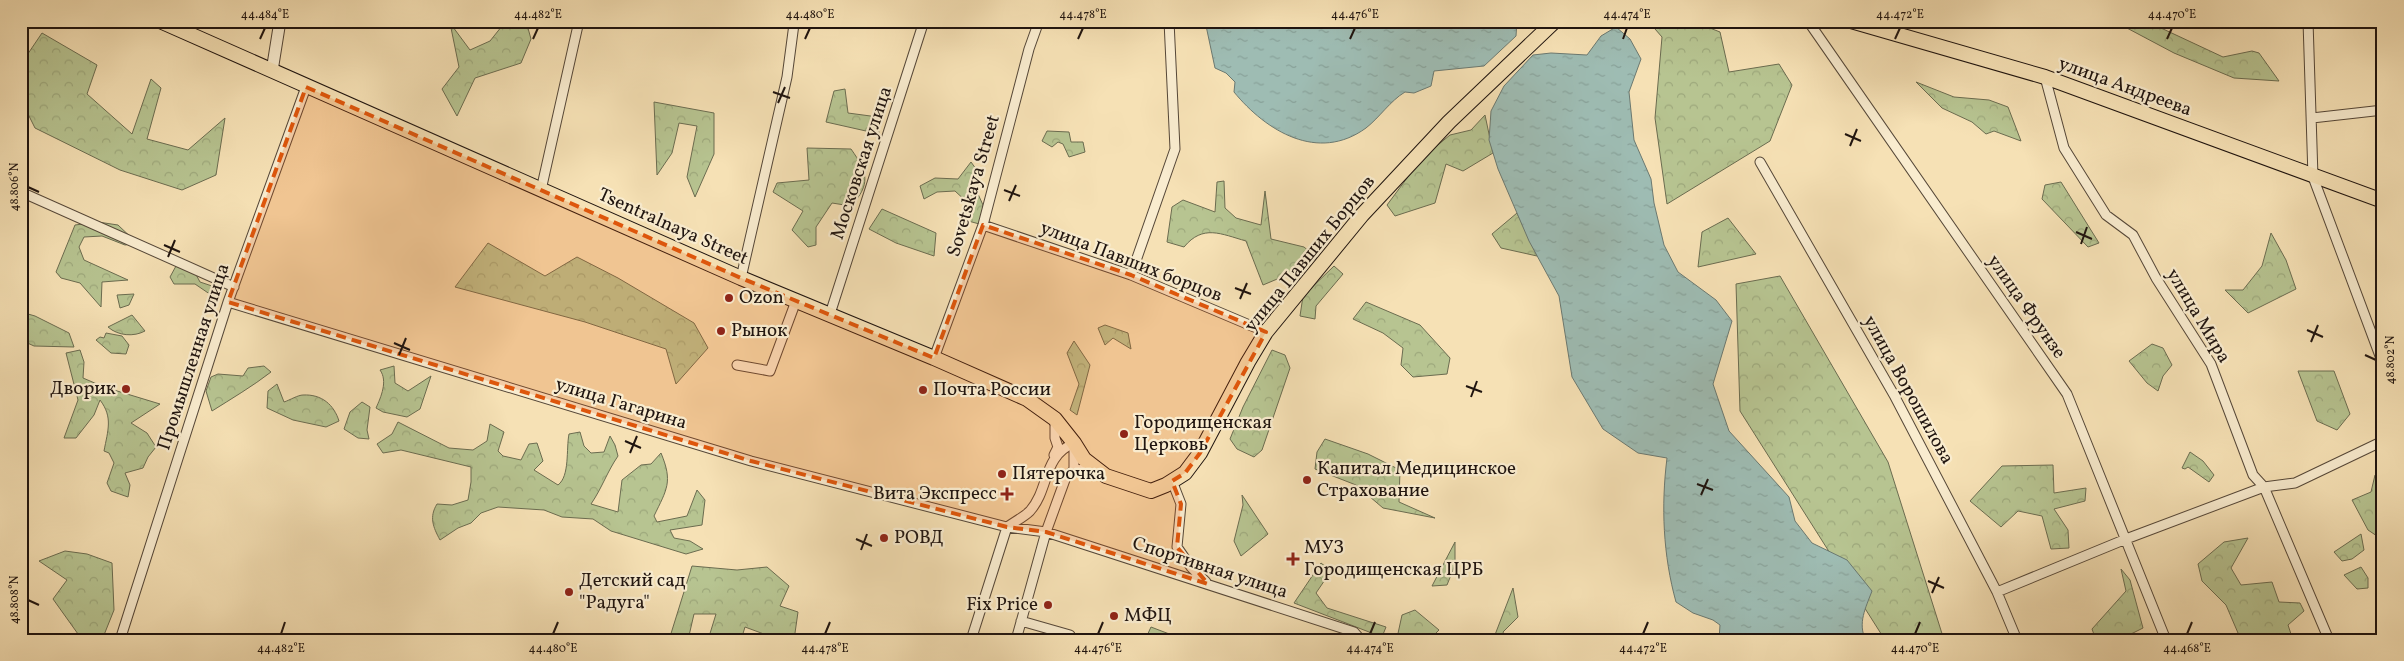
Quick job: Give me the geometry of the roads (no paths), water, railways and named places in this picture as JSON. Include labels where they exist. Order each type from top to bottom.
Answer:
[{"type":"main road","name":"Tsentralnaya Street","points":[[160,21],[741,278],[1028,399],[1055,419],[1084,459],[1106,476],[1151,491]]},
{"type":"main road","name":"улица Андреева","points":[[1851,21],[2045,77],[2383,202]]},
{"type":"main road","name":"улица Павших Борцов","points":[[1151,491],[1172,481],[1185,472],[1200,453],[1266,332],[1362,215],[1449,122],[1554,23]]},
{"type":"street","points":[[272,71],[280,21]]},
{"type":"street","points":[[541,190],[579,21]]},
{"type":"street","name":"Московская улица","points":[[830,314],[924,21]]},
{"type":"street","name":"Sovetskaya Street","points":[[934,358],[983,225],[1029,49],[1039,21]]},
{"type":"street","points":[[1130,275],[1175,148],[1169,21]]},
{"type":"street","name":"улица Фрунзе","points":[[1808,21],[2067,394],[2166,640]]},
{"type":"street","points":[[2308,21],[2313,177],[2383,364]]},
{"type":"street","points":[[741,278],[787,77],[794,24]]},
{"type":"street","name":"улица Мира","points":[[2045,77],[2064,148],[2106,215],[2133,235],[2156,278],[2211,364],[2253,475],[2264,487],[2329,640]]},
{"type":"street","name":"Промышленная улица","points":[[120,640],[228,302],[306,86]]},
{"type":"street","points":[[2312,118],[2383,110]]},
{"type":"street","name":"улица Ворошилова","points":[[1760,162],[1894,394],[1997,592],[2017,640]]},
{"type":"street","points":[[21,192],[234,287]]},
{"type":"street","name":"улица Павших борцов","points":[[983,225],[1130,275],[1266,332]]},
{"type":"street","points":[[737,365],[770,371],[796,301]]},
{"type":"street","name":"улица Гагарина","points":[[228,302],[751,461],[1007,527],[1046,532]]},
{"type":"street","points":[[971,640],[1007,527],[1029,511],[1038,497],[1058,447],[1055,438],[1055,419]]},
{"type":"street","points":[[1997,592],[2126,539],[2264,487],[2295,483],[2383,441]]},
{"type":"street","points":[[1053,459],[1064,447],[1074,443],[1074,470]]},
{"type":"street","points":[[1016,640],[1046,532],[1066,478],[1074,470],[1088,469],[1106,476]]},
{"type":"street","points":[[1172,481],[1181,504],[1177,548],[1191,567],[1208,584]]},
{"type":"street","name":"Спортивная улица","points":[[1046,532],[1354,632],[1362,640]]},
{"type":"street","points":[[1021,621],[1070,634],[1068,640]]},
{"type":"water","points":[[1205,21],[1517,21],[1516,36],[1484,66],[1434,71],[1431,86],[1414,93],[1405,92],[1366,128],[1348,138],[1330,143],[1294,138],[1277,130],[1247,106],[1234,92],[1235,82],[1226,73],[1215,68]]},
{"type":"water","points":[[1616,27],[1630,39],[1641,59],[1629,92],[1634,140],[1651,179],[1654,203],[1664,245],[1678,272],[1716,300],[1732,321],[1713,384],[1729,431],[1789,497],[1795,521],[1812,543],[1847,560],[1872,591],[1862,622],[1863,634],[1866,640],[1719,640],[1720,625],[1713,620],[1693,613],[1676,602],[1668,566],[1664,530],[1667,458],[1638,453],[1603,429],[1572,377],[1559,296],[1529,241],[1498,169],[1489,140],[1491,111],[1504,86],[1533,55],[1551,53],[1587,55],[1601,36]]},
{"type":"place","name":"Ozon","points":[[729,298]]},
{"type":"place","name":"Рынок","points":[[721,331]]},
{"type":"place","name":"Дворик","points":[[126,389]]},
{"type":"place","name":"Почта России","points":[[923,390]]},
{"type":"place","name":"Городищенская Церковь","points":[[1124,434]]},
{"type":"place","name":"Пятерочка","points":[[1002,474]]},
{"type":"place","name":"Капитал Медицинское Страхование","points":[[1307,480]]},
{"type":"place","name":"Вита Экспресс","points":[[1007,494]]},
{"type":"place","name":"РОВД","points":[[884,538]]},
{"type":"place","name":"МУЗ Городищенская ЦРБ","points":[[1293,559]]},
{"type":"place","name":"Детский сад \"Радуга\"","points":[[569,592]]},
{"type":"place","name":"Fix Price","points":[[1048,605]]},
{"type":"place","name":"МФЦ","points":[[1114,616]]}]
